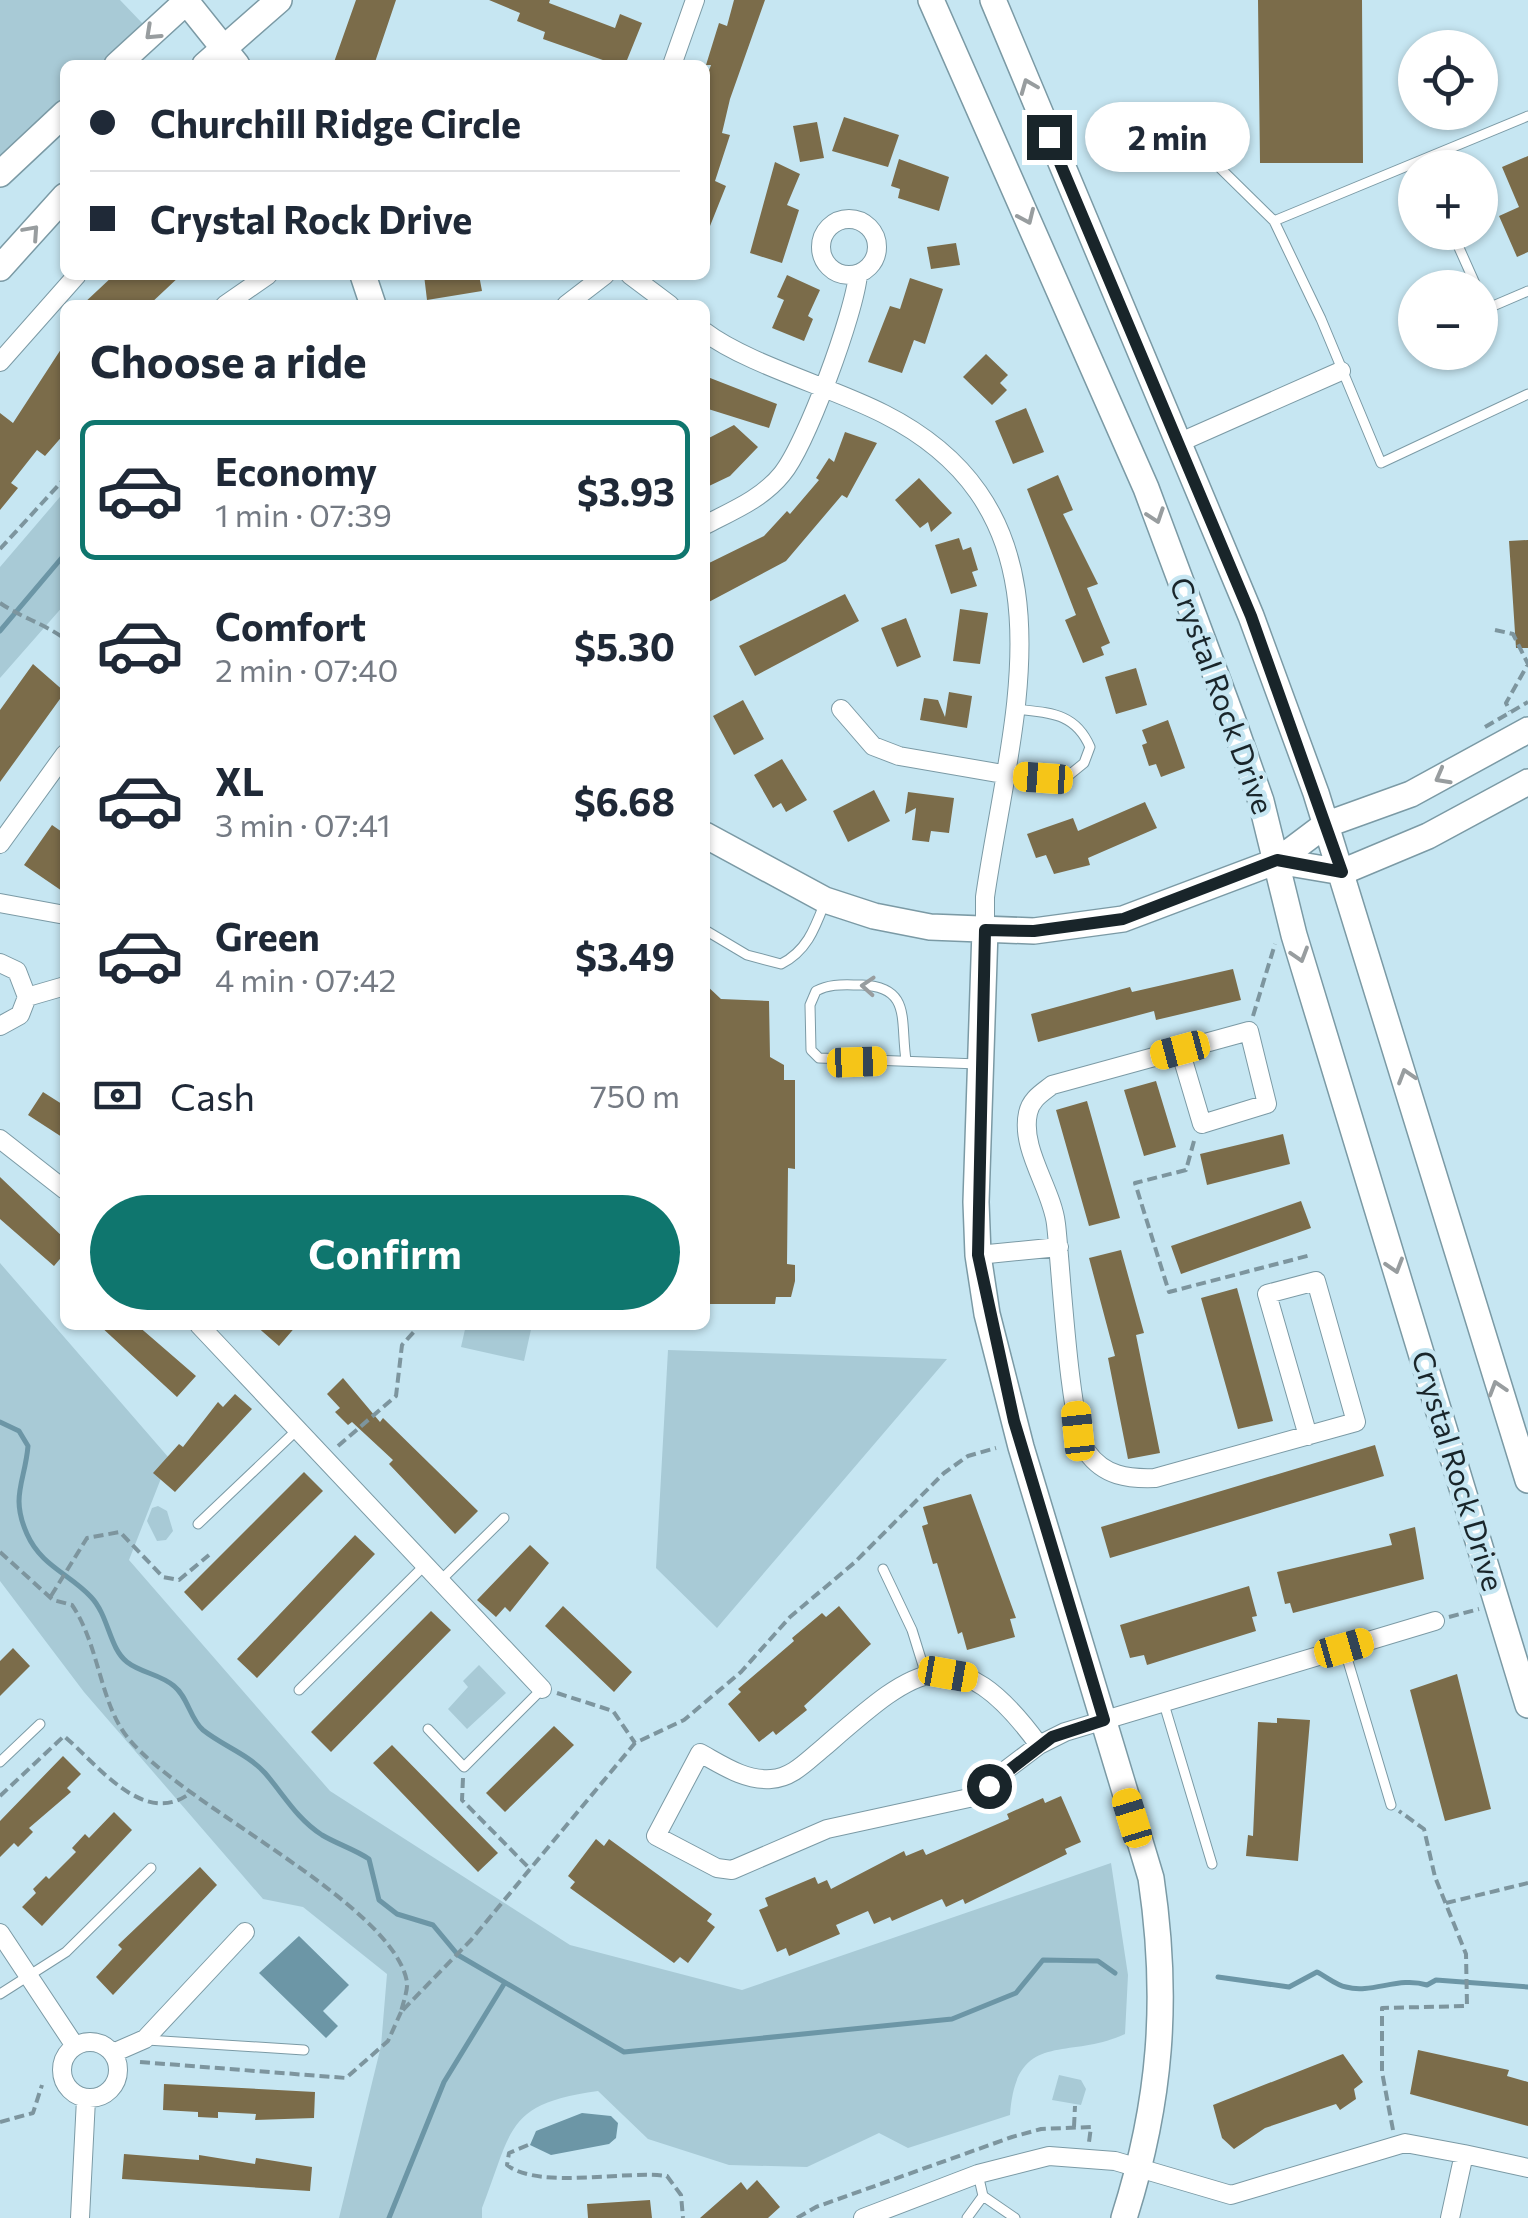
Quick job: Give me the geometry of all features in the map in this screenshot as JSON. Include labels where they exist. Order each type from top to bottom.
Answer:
[{"type":"main road","points":[[122,60],[186,0],[222,60],[279,0]]},
{"type":"main road","name":"Crystal Rock Drive","points":[[931,0],[1146,488],[1233,721],[1277,860],[1294,935],[1528,1704]]},
{"type":"main road","name":"Crystal Rock Drive","points":[[992,0],[1251,616],[1342,872],[1528,1480]]},
{"type":"main road","points":[[0,174],[60,118]]},
{"type":"main road","points":[[0,268],[60,202]]},
{"type":"main road","points":[[710,838],[826,900],[930,928],[1034,931],[1123,919],[1277,860],[1325,825],[1411,794],[1519,721]]},
{"type":"main road","points":[[1277,860],[1342,872],[1428,836],[1528,782]]},
{"type":"main road","points":[[985,930],[978,1255],[987,1314],[1021,1447],[1151,1878],[1158,1927],[1160,2072],[1140,2168],[1124,2218]]},
{"type":"street","points":[[674,60],[695,0]]},
{"type":"street","points":[[710,522],[752,501],[784,473],[824,387],[856,298],[858,274]]},
{"type":"street","points":[[0,362],[73,280]]},
{"type":"street","points":[[233,300],[261,280]]},
{"type":"street","points":[[573,300],[599,280]]},
{"type":"street","points":[[637,280],[663,300]]},
{"type":"street","points":[[710,334],[886,415],[932,444],[970,482],[1000,531],[1018,582],[1024,636],[985,930]]},
{"type":"street","points":[[1176,444],[1340,371]]},
{"type":"street","points":[[841,710],[872,746],[898,756],[1003,774]]},
{"type":"street","points":[[0,844],[60,761]]},
{"type":"street","points":[[0,904],[60,915]]},
{"type":"street","points":[[0,963],[17,971],[27,997],[20,1014],[0,1026]]},
{"type":"street","points":[[27,997],[60,987]]},
{"type":"street","points":[[1180,1050],[1202,1124],[1268,1104],[1249,1030],[1052,1085],[1035,1097],[1028,1114],[1030,1142],[1054,1209],[1078,1431],[1098,1464],[1132,1479],[1155,1478],[1308,1436],[1356,1422],[1316,1280],[1268,1294],[1308,1436]]},
{"type":"street","points":[[0,1139],[60,1186]]},
{"type":"street","points":[[978,1255],[1059,1247]]},
{"type":"street","points":[[205,1330],[542,1688]]},
{"type":"street","points":[[1039,1745],[997,1695],[976,1678],[926,1675],[888,1691],[788,1776],[755,1779],[700,1753],[656,1836],[717,1868],[732,1870],[827,1830],[968,1798],[1039,1745],[1104,1720],[1435,1621]]},
{"type":"street","points":[[113,2053],[145,2040],[245,1932]]},
{"type":"street","points":[[0,1933],[75,2046]]},
{"type":"street","points":[[100,2043],[113,2053],[119,2071],[112,2089],[86,2099],[70,2092],[62,2076],[64,2059],[75,2046],[100,2043]]},
{"type":"street","points":[[80,2218],[86,2099]]},
{"type":"street","points":[[874,2216],[978,2174],[1063,2156],[1102,2158],[1231,2196],[1398,2145],[1426,2143],[1528,2168]]},
{"type":"street","points":[[1450,2218],[1464,2154]]},
{"type":"lane","points":[[1452,150],[1528,116]]},
{"type":"lane","points":[[1210,150],[1219,167],[1274,221],[1380,463],[1528,394]]},
{"type":"lane","points":[[1274,221],[1398,173]]},
{"type":"lane","points":[[1498,303],[1528,290]]},
{"type":"lane","points":[[1003,774],[1068,776],[1084,763],[1090,747],[1082,728],[1065,716],[1015,708]]},
{"type":"lane","points":[[710,933],[747,955],[780,964],[808,942],[826,900]]},
{"type":"lane","points":[[906,1060],[902,1006],[896,995],[884,986],[829,984],[816,991],[810,1005],[811,1050],[819,1058],[980,1064]]},
{"type":"lane","points":[[198,1524],[300,1427]]},
{"type":"lane","points":[[441,1580],[504,1518]]},
{"type":"lane","points":[[299,1690],[427,1564]]},
{"type":"lane","points":[[883,1569],[912,1630],[926,1675]]},
{"type":"lane","points":[[1344,1648],[1391,1805]]},
{"type":"lane","points":[[428,1729],[464,1767],[542,1688]]},
{"type":"lane","points":[[1164,1704],[1212,1864]]},
{"type":"lane","points":[[0,1762],[40,1724]]},
{"type":"lane","points":[[0,1994],[66,1952],[152,1868]]},
{"type":"lane","points":[[145,2040],[304,2050]]},
{"type":"lane","points":[[978,2174],[983,2196],[1015,2218]]},
{"type":"lane","points":[[967,2218],[983,2196]]},
{"type":"path","points":[[0,549],[60,483]]},
{"type":"path","points":[[0,603],[26,620],[44,622],[60,634]]},
{"type":"path","points":[[1496,630],[1514,634],[1528,664],[1506,703],[1519,721]]},
{"type":"path","points":[[1249,1030],[1278,934]]},
{"type":"path","points":[[1194,1142],[1186,1170],[1134,1182],[1170,1292],[1311,1255]]},
{"type":"path","points":[[335,1450],[396,1396],[402,1345],[416,1330]]},
{"type":"path","points":[[0,1552],[50,1597],[72,1605],[82,1620],[122,1730],[158,1770],[272,1846],[367,1924],[393,1952],[408,1983],[402,2012],[471,1940],[635,1743],[684,1720],[740,1672],[790,1618],[854,1564],[944,1473],[968,1456],[996,1448]]},
{"type":"path","points":[[50,1597],[67,1563],[87,1538],[120,1532],[163,1576],[179,1580],[208,1555]]},
{"type":"path","points":[[1435,1621],[1480,1608]]},
{"type":"path","points":[[542,1688],[613,1712],[635,1743]]},
{"type":"path","points":[[0,1796],[64,1736],[136,1798],[163,1805],[189,1794]]},
{"type":"path","points":[[464,1767],[462,1800],[531,1870]]},
{"type":"path","points":[[1391,1805],[1424,1829],[1427,1854],[1469,1970],[1467,2006],[1382,2008],[1382,2072],[1398,2145]]},
{"type":"path","points":[[1446,1903],[1528,1883]]},
{"type":"path","points":[[0,2122],[33,2114],[42,2086]]},
{"type":"path","points":[[1074,2127],[1076,2106]]},
{"type":"path","points":[[528,2145],[509,2152],[507,2165],[515,2171],[667,2176],[681,2195],[683,2218]]},
{"type":"shaded area","points":[[0,0],[120,0],[144,25],[106,60],[60,60],[60,103],[0,157]]},
{"type":"shaded area","points":[[60,497],[60,610],[0,678],[0,567]]},
{"type":"shaded area","points":[[0,1263],[169,1458],[129,1560],[330,1791],[570,1945],[742,1990],[1111,1863],[1128,1975],[1125,2034],[1034,2058],[1022,2069],[1014,2088],[1010,2115],[908,2148],[879,2133],[807,2167],[729,2165],[648,2139],[598,2091],[568,2097],[545,2104],[517,2125],[500,2158],[482,2218],[339,2218],[381,2046],[387,1974],[303,1907],[263,1899],[84,1692],[0,1581]]},
{"type":"shaded area","points":[[465,1330],[531,1330],[524,1361],[461,1347]]},
{"type":"shaded area","points":[[668,1350],[947,1359],[717,1628],[656,1568]]},
{"type":"shaded area","points":[[158,1506],[167,1511],[173,1531],[166,1540],[157,1541],[147,1521],[152,1508]]},
{"type":"shaded area","points":[[479,1665],[506,1693],[467,1729],[448,1709],[468,1687],[463,1681]]},
{"type":"shaded area","points":[[299,1936],[349,1985],[323,2011],[338,2026],[326,2038],[259,1973]]},
{"type":"shaded area","points":[[1059,2075],[1081,2080],[1086,2089],[1081,2105],[1052,2100]]},
{"type":"shaded area","points":[[582,2113],[611,2116],[618,2123],[616,2138],[609,2144],[551,2155],[530,2145],[536,2131]]},
{"type":"building","points":[[356,0],[396,0],[376,60],[335,60]]},
{"type":"building","points":[[489,0],[550,0],[549,3],[615,28],[620,14],[642,23],[627,60],[603,60],[543,39],[545,32],[517,21],[520,13]]},
{"type":"building","points":[[734,0],[765,0],[730,99],[722,133],[730,135],[715,181],[726,186],[710,226],[711,65],[708,60],[719,23],[727,26]]},
{"type":"building","points":[[1258,0],[1362,0],[1363,163],[1260,163]]},
{"type":"building","points":[[844,117],[899,135],[888,167],[832,151]]},
{"type":"building","points":[[817,122],[824,158],[800,162],[793,126]]},
{"type":"building","points":[[1528,156],[1528,252],[1517,257],[1499,216],[1519,207],[1502,167]]},
{"type":"building","points":[[899,159],[949,177],[939,211],[898,198],[900,189],[891,186]]},
{"type":"building","points":[[775,162],[800,174],[787,205],[799,210],[782,263],[750,253]]},
{"type":"building","points":[[956,243],[960,265],[931,269],[927,247]]},
{"type":"building","points":[[787,275],[820,290],[808,316],[813,319],[804,341],[772,328],[784,300],[777,297]]},
{"type":"building","points":[[910,278],[943,289],[925,344],[914,340],[902,373],[868,362],[890,306],[900,309]]},
{"type":"building","points":[[109,280],[176,280],[154,300],[87,300]]},
{"type":"building","points":[[425,280],[480,280],[482,291],[427,300]]},
{"type":"building","points":[[60,351],[60,439],[45,456],[37,450],[11,483],[18,488],[0,510],[0,413],[13,423]]},
{"type":"building","points":[[986,354],[1008,375],[1000,383],[1007,390],[992,405],[963,377]]},
{"type":"building","points":[[710,378],[777,404],[769,428],[710,410]]},
{"type":"building","points":[[1026,408],[1044,452],[1013,464],[995,421]]},
{"type":"building","points":[[734,425],[758,447],[730,476],[710,486],[710,437]]},
{"type":"building","points":[[845,432],[877,443],[847,498],[842,495],[786,561],[710,601],[710,563],[764,536],[787,511],[790,514],[819,480],[816,478],[829,458],[834,462]]},
{"type":"building","points":[[1058,475],[1073,510],[1063,514],[1098,584],[1087,588],[1110,643],[1101,647],[1104,655],[1083,663],[1065,620],[1076,615],[1027,489]]},
{"type":"building","points":[[919,478],[952,513],[931,532],[928,522],[920,528],[895,500]]},
{"type":"building","points":[[959,538],[963,550],[971,547],[978,570],[972,572],[977,586],[951,594],[935,545]]},
{"type":"building","points":[[1528,540],[1528,648],[1516,648],[1509,541]]},
{"type":"building","points":[[845,594],[859,621],[755,676],[739,646]]},
{"type":"building","points":[[960,609],[988,613],[980,664],[953,661]]},
{"type":"building","points":[[906,618],[921,657],[897,667],[881,628]]},
{"type":"building","points":[[33,664],[60,688],[60,699],[0,782],[0,710]]},
{"type":"building","points":[[1136,668],[1147,705],[1116,714],[1105,677]]},
{"type":"building","points":[[949,692],[972,696],[967,728],[920,720],[924,698],[938,700],[945,717]]},
{"type":"building","points":[[743,700],[764,739],[734,755],[713,716]]},
{"type":"building","points":[[1168,720],[1185,768],[1161,777],[1156,764],[1149,766],[1142,730]]},
{"type":"building","points":[[782,759],[807,800],[786,812],[781,803],[773,808],[754,775]]},
{"type":"building","points":[[874,790],[890,821],[848,842],[833,811]]},
{"type":"building","points":[[908,792],[954,798],[949,833],[931,831],[929,842],[912,840],[916,808],[905,814]]},
{"type":"building","points":[[1145,802],[1157,828],[1088,858],[1090,865],[1054,874],[1046,855],[1036,858],[1027,834],[1073,818],[1078,831]]},
{"type":"building","points":[[52,825],[60,831],[60,890],[24,865]]},
{"type":"building","points":[[1233,969],[1241,1000],[1156,1020],[1154,1011],[1038,1042],[1031,1014],[1130,987],[1132,992]]},
{"type":"building","points":[[710,989],[721,999],[769,1001],[770,1057],[784,1065],[784,1080],[795,1080],[795,1169],[788,1168],[787,1264],[795,1265],[795,1281],[791,1297],[776,1297],[775,1304],[710,1304]]},
{"type":"building","points":[[1156,1081],[1176,1147],[1144,1156],[1124,1090]]},
{"type":"building","points":[[43,1092],[60,1103],[60,1136],[28,1115]]},
{"type":"building","points":[[1087,1101],[1120,1218],[1089,1226],[1056,1110]]},
{"type":"building","points":[[1283,1134],[1290,1164],[1207,1185],[1200,1154]]},
{"type":"building","points":[[0,1177],[60,1234],[60,1259],[54,1266],[0,1219]]},
{"type":"building","points":[[1301,1201],[1311,1228],[1181,1274],[1171,1246]]},
{"type":"building","points":[[1121,1250],[1144,1333],[1136,1335],[1160,1453],[1128,1459],[1108,1358],[1115,1356],[1089,1258]]},
{"type":"building","points":[[1237,1288],[1273,1421],[1238,1429],[1201,1298]]},
{"type":"building","points":[[104,1330],[143,1330],[196,1376],[177,1397]]},
{"type":"building","points":[[261,1330],[293,1330],[279,1346]]},
{"type":"building","points":[[343,1378],[380,1422],[383,1418],[478,1511],[455,1534],[389,1464],[393,1460],[352,1422],[348,1425],[335,1412],[340,1408],[327,1394]]},
{"type":"building","points":[[235,1394],[252,1409],[175,1492],[153,1473],[179,1444],[183,1447],[218,1402],[223,1407]]},
{"type":"building","points":[[1375,1445],[1384,1476],[1110,1558],[1101,1527]]},
{"type":"building","points":[[304,1472],[323,1491],[202,1611],[184,1592]]},
{"type":"building","points":[[971,1494],[1016,1618],[1010,1619],[1015,1637],[967,1650],[962,1632],[958,1634],[922,1526],[928,1524],[923,1507]]},
{"type":"building","points":[[1415,1527],[1424,1579],[1293,1613],[1290,1603],[1285,1604],[1277,1572],[1392,1545],[1389,1534]]},
{"type":"building","points":[[355,1535],[375,1554],[257,1678],[237,1659]]},
{"type":"building","points":[[530,1545],[549,1563],[510,1612],[505,1607],[496,1617],[477,1600]]},
{"type":"building","points":[[1249,1586],[1257,1616],[1252,1617],[1256,1631],[1147,1665],[1144,1655],[1130,1658],[1120,1625]]},
{"type":"building","points":[[563,1606],[632,1672],[614,1692],[545,1626]]},
{"type":"building","points":[[839,1606],[871,1644],[804,1706],[807,1710],[776,1735],[773,1731],[759,1742],[728,1704],[741,1692],[738,1689],[794,1641],[792,1638],[822,1613],[826,1617]]},
{"type":"building","points":[[431,1611],[451,1630],[331,1752],[311,1732]]},
{"type":"building","points":[[13,1648],[30,1666],[0,1696],[0,1661]]},
{"type":"building","points":[[1457,1674],[1491,1809],[1445,1821],[1410,1690]]},
{"type":"building","points":[[1277,1718],[1310,1720],[1298,1861],[1246,1856],[1248,1835],[1253,1836],[1258,1722],[1277,1723]]},
{"type":"building","points":[[554,1726],[574,1745],[505,1812],[486,1793]]},
{"type":"building","points":[[392,1745],[498,1853],[478,1872],[373,1763]]},
{"type":"building","points":[[63,1756],[81,1774],[67,1788],[71,1792],[29,1828],[33,1832],[18,1847],[14,1843],[0,1857],[0,1821]]},
{"type":"building","points":[[1061,1796],[1081,1842],[1065,1849],[1067,1854],[965,1904],[963,1899],[946,1907],[942,1899],[892,1921],[890,1917],[874,1924],[868,1911],[836,1925],[840,1934],[789,1956],[786,1948],[777,1952],[759,1910],[768,1906],[765,1898],[815,1877],[818,1884],[827,1880],[831,1889],[904,1851],[906,1856],[923,1849],[926,1855],[1009,1819],[1007,1814],[1043,1798],[1045,1803]]},
{"type":"building","points":[[114,1812],[132,1830],[42,1926],[22,1907],[36,1893],[33,1889],[76,1852],[72,1848],[85,1834],[89,1838]]},
{"type":"building","points":[[596,1839],[604,1846],[609,1839],[712,1914],[707,1921],[715,1927],[688,1963],[680,1957],[674,1963],[570,1888],[575,1882],[568,1876]]},
{"type":"building","points":[[200,1867],[217,1885],[113,1995],[96,1977],[122,1949],[118,1945]]},
{"type":"building","points":[[1418,2050],[1509,2070],[1507,2076],[1528,2082],[1528,2126],[1410,2094]]},
{"type":"building","points":[[1343,2054],[1363,2082],[1354,2089],[1356,2099],[1340,2110],[1336,2104],[1265,2128],[1234,2149],[1222,2138],[1213,2105]]},
{"type":"building","points":[[164,2084],[315,2092],[314,2118],[255,2120],[256,2114],[218,2112],[218,2118],[198,2117],[198,2112],[163,2110]]},
{"type":"building","points":[[124,2154],[199,2160],[199,2155],[255,2164],[256,2158],[312,2167],[310,2191],[122,2179]]},
{"type":"building","points":[[757,2180],[780,2207],[768,2218],[700,2218],[741,2182],[747,2190]]},
{"type":"building","points":[[650,2200],[652,2218],[588,2218],[587,2204]]},
{"type":"waterway","points":[[0,631],[60,560]]},
{"type":"waterway","points":[[0,1422],[19,1431],[28,1446],[19,1499],[27,1534],[40,1554],[97,1605],[121,1656],[132,1666],[174,1686],[203,1730],[258,1766],[313,1829],[369,1859],[379,1900],[397,1914],[433,1925],[458,1955],[624,2052],[952,2019],[1016,1993],[1043,1960],[1098,1961],[1115,1973]]},
{"type":"waterway","points":[[1218,1977],[1289,1987],[1317,1972],[1339,1985],[1356,1989],[1406,1982],[1427,1985],[1436,1980],[1528,1987]]},
{"type":"waterway","points":[[389,2218],[444,2082],[504,1984]]},
{"type":"route","points":[[989,1786],[1052,1737],[1104,1720],[1021,1447],[987,1314],[978,1255],[976,1202],[985,930],[1034,931],[1123,919],[1277,860],[1342,872],[1251,616],[1049,137]]}]
